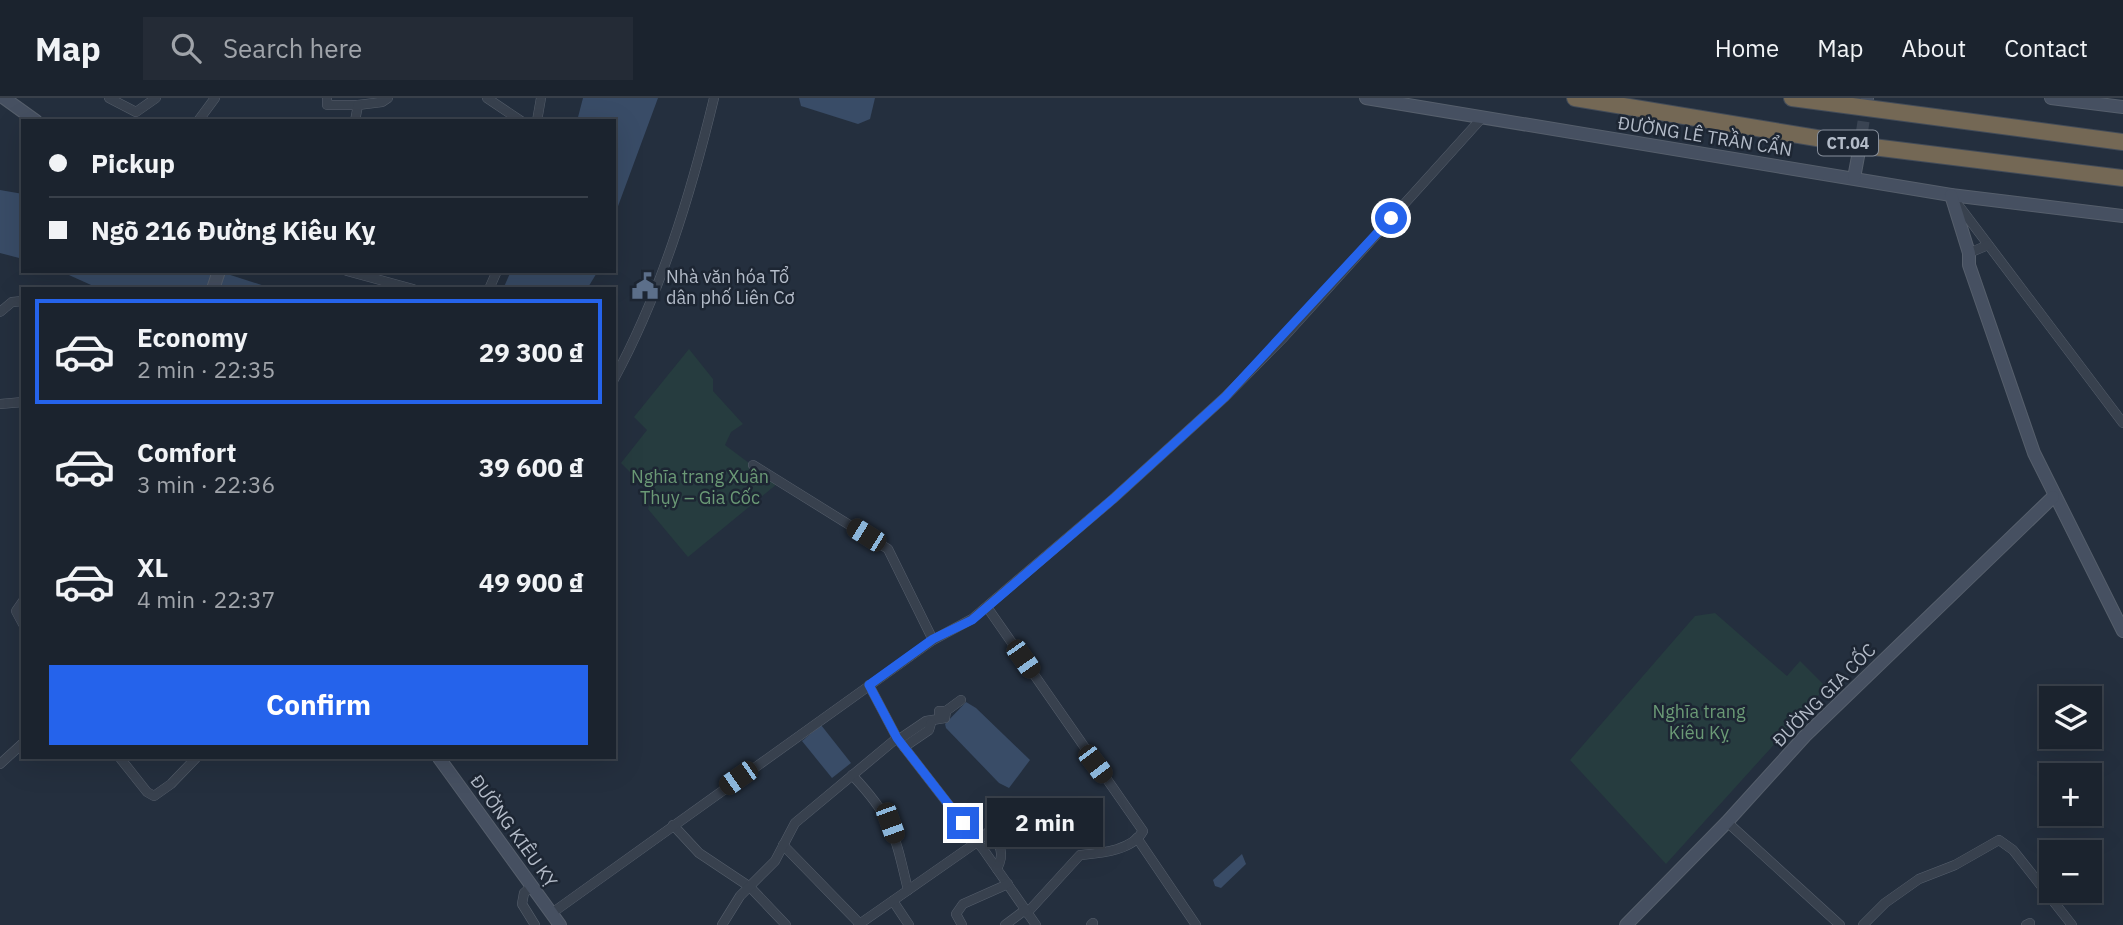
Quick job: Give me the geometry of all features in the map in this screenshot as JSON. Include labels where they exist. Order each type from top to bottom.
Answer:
[{"type":"highway","name":"CT.04","points":[[1575,98],[1865,146],[2123,178]]},
{"type":"highway","name":"CT.04","points":[[1792,98],[2123,142]]},
{"type":"highway","points":[[1818,98],[2123,134]]},
{"type":"main road","points":[[4,98],[33,119]]},
{"type":"main road","name":"ĐƯỜNG LÊ TRẦN CẨN","points":[[1366,98],[1951,195],[2123,216]]},
{"type":"main road","points":[[2051,98],[2123,107]]},
{"type":"main road","points":[[1854,178],[1859,151]]},
{"type":"main road","points":[[1951,195],[1969,253],[1969,265],[2034,453],[2053,496],[2123,631]]},
{"type":"main road","name":"ĐƯỜNG GIA CỐC","points":[[1626,925],[1826,716],[2053,496]]},
{"type":"main road","name":"ĐƯỜNG KIÊU KỴ","points":[[440,759],[560,925]]},
{"type":"street","points":[[109,98],[136,112],[156,98]]},
{"type":"street","points":[[199,119],[215,98]]},
{"type":"street","points":[[327,98],[327,105],[358,105],[382,102],[388,98]]},
{"type":"street","points":[[487,98],[518,119]]},
{"type":"street","points":[[537,119],[541,98]]},
{"type":"street","points":[[616,375],[654,292],[701,148],[714,98]]},
{"type":"street","points":[[355,119],[358,105]]},
{"type":"street","points":[[552,913],[933,639],[972,620],[1113,499],[1225,397],[1284,337],[1481,119]]},
{"type":"street","points":[[1951,195],[2123,424]]},
{"type":"street","points":[[1969,253],[1988,245]]},
{"type":"street","points":[[354,273],[406,287]]},
{"type":"street","points":[[0,312],[12,302],[21,301]]},
{"type":"street","points":[[0,404],[21,402]]},
{"type":"street","points":[[753,465],[888,549],[933,639]]},
{"type":"street","points":[[20,625],[16,611],[21,604]]},
{"type":"street","points":[[987,607],[1140,826],[1142,833],[1110,852],[1080,855],[1026,912],[1005,925]]},
{"type":"street","points":[[869,685],[900,742],[997,869],[1035,925]]},
{"type":"street","points":[[722,925],[750,887],[775,861],[795,823],[852,775],[926,721],[938,717],[961,700]]},
{"type":"street","points":[[0,764],[21,745]]},
{"type":"street","points":[[121,759],[147,792],[154,796],[165,789],[195,759]]},
{"type":"street","points":[[852,775],[878,803],[890,823],[904,862],[908,890]]},
{"type":"street","points":[[783,845],[859,924],[977,842],[1014,809]]},
{"type":"street","points":[[1727,822],[1840,925]]},
{"type":"street","points":[[673,825],[699,853],[750,887],[786,925]]},
{"type":"street","points":[[988,833],[1001,847],[1001,861],[997,869]]},
{"type":"street","points":[[1137,838],[1196,925]]},
{"type":"street","points":[[1863,925],[1877,910],[1919,880],[1955,865],[1999,840],[2012,850],[2072,925]]},
{"type":"street","points":[[962,925],[956,914],[963,904],[1008,884]]},
{"type":"street","points":[[532,886],[524,894],[522,904],[535,925]]},
{"type":"street","points":[[893,901],[909,925]]},
{"type":"green space","name":"Nghĩa trang Xuân Thụy – Gia Cốc","points":[[689,349],[713,379],[713,391],[743,424],[731,432],[725,445],[777,484],[688,557],[648,509],[653,495],[621,463],[647,430],[634,417]]},
{"type":"green space","name":"Nghĩa trang Kiêu Kỵ","points":[[1715,613],[1787,676],[1800,661],[1826,687],[1666,864],[1570,760],[1695,616]]},
{"type":"water","points":[[583,98],[658,98],[616,212],[616,119],[578,119]]},
{"type":"water","points":[[799,98],[875,98],[870,119],[858,124],[801,106]]},
{"type":"water","points":[[0,190],[21,194],[21,258],[0,253]]},
{"type":"water","points":[[64,273],[224,273],[268,287],[96,287]]},
{"type":"water","points":[[510,273],[597,273],[588,287],[504,287]]},
{"type":"water","points":[[966,702],[976,708],[1030,760],[1009,788],[999,783],[946,728],[945,724]]},
{"type":"water","points":[[821,725],[851,763],[832,778],[802,741]]},
{"type":"water","points":[[1242,854],[1246,864],[1221,888],[1215,886],[1213,880]]},
{"type":"tunnel","points":[[1859,151],[1867,99]]},
{"type":"place","name":"Nhà văn hóa Tổ dân phố Liên Cơ","points":[[645,286]]},
{"type":"route","points":[[963,823],[897,738],[869,685],[933,639],[972,620],[1113,499],[1225,397],[1284,337],[1391,218]]}]
